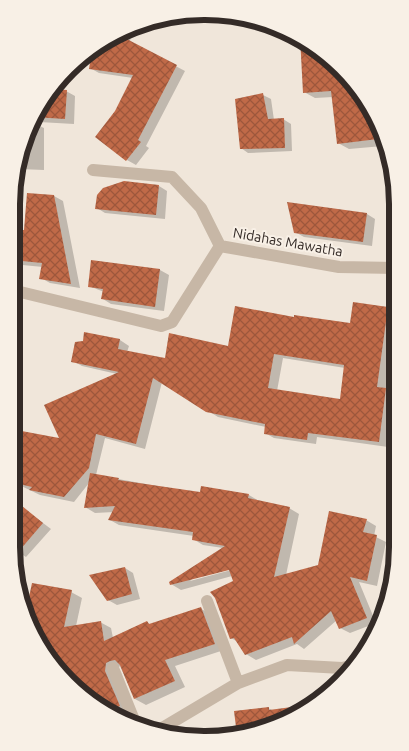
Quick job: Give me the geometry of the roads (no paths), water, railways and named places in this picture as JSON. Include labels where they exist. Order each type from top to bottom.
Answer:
[{"type":"street","points":[[93,170],[172,178],[201,208],[220,246]]},
{"type":"street","name":"Nidahas Mawatha","points":[[20,292],[162,326],[172,322],[220,246],[339,267],[389,268]]},
{"type":"street","points":[[207,601],[238,683]]},
{"type":"street","points":[[165,726],[238,683],[287,665],[343,668]]},
{"type":"street","points":[[113,668],[132,716]]}]
